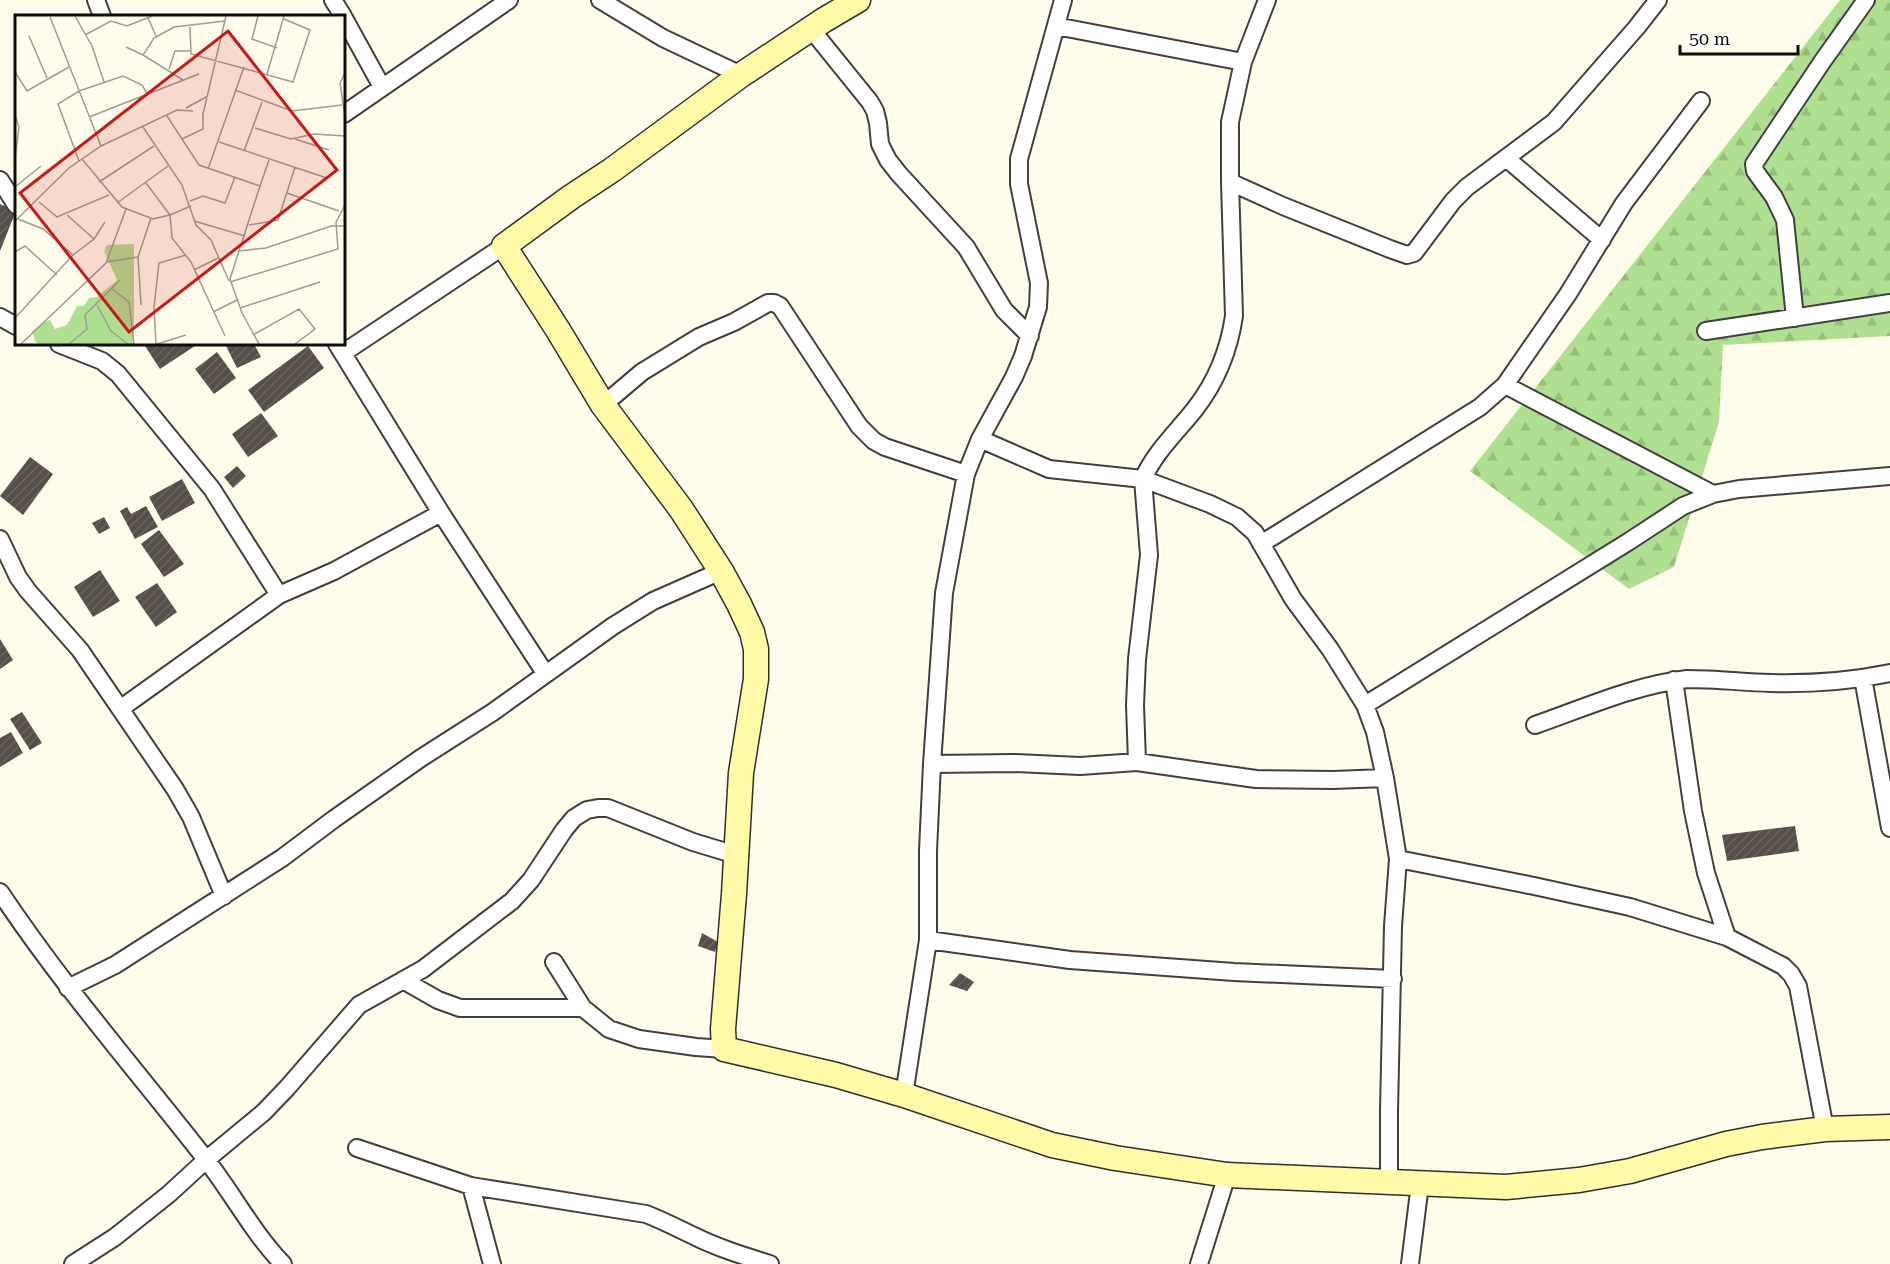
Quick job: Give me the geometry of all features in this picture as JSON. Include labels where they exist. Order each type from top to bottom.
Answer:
[{"type":"street","points":[[96,0],[102,15]]},
{"type":"street","points":[[333,0],[342,15]]},
{"type":"street","points":[[345,113],[510,0]]},
{"type":"street","points":[[600,0],[663,38],[741,75]]},
{"type":"street","points":[[345,345],[504,246],[741,75],[858,0]]},
{"type":"street","points":[[904,1095],[928,940],[928,851],[932,764],[944,593],[966,474],[980,439],[1014,377],[1030,336],[1038,307],[1039,283],[1019,184],[1019,159],[1063,0]]},
{"type":"street","points":[[1137,762],[1135,705],[1137,659],[1149,555],[1143,479],[1156,454],[1196,408],[1225,356],[1231,338],[1234,316],[1230,122],[1243,62],[1267,0]]},
{"type":"street","points":[[1230,182],[1283,207],[1407,255],[1414,253],[1453,201],[1467,187],[1554,122],[1658,0]]},
{"type":"street","points":[[1795,318],[1785,220],[1774,197],[1755,171],[1754,164],[1866,0]]},
{"type":"street","points":[[345,21],[382,87]]},
{"type":"street","points":[[1056,26],[1243,62]]},
{"type":"street","points":[[811,29],[870,102],[877,117],[880,144],[888,160],[966,247],[1004,310],[1030,336]]},
{"type":"street","points":[[1261,544],[1480,407],[1505,385],[1568,294],[1624,203],[1701,101]]},
{"type":"street","points":[[1506,158],[1602,240]]},
{"type":"street","points":[[0,180],[15,203]]},
{"type":"street","points":[[504,246],[603,405],[681,509],[720,571],[752,633],[756,649],[756,679],[741,773],[723,1019],[724,1049]]},
{"type":"street","points":[[603,405],[642,372],[699,337],[734,322],[768,303],[774,303],[780,306],[859,426],[874,441],[885,447],[966,474]]},
{"type":"street","points":[[1706,331],[1890,303]]},
{"type":"street","points":[[0,317],[15,325]]},
{"type":"street","points":[[62,345],[102,361],[118,374],[212,489],[279,596]]},
{"type":"street","points":[[96,345],[102,361]]},
{"type":"street","points":[[340,348],[441,513],[545,673]]},
{"type":"street","points":[[1505,385],[1713,494]]},
{"type":"street","points":[[980,439],[1049,469],[1143,479],[1210,504],[1237,517],[1255,533],[1293,599],[1330,649],[1365,705],[1375,732],[1385,778],[1398,859],[1394,900],[1389,1183]]},
{"type":"street","points":[[1365,705],[1683,506],[1713,494],[1739,489],[1890,476]]},
{"type":"street","points":[[120,709],[279,596],[334,571],[441,513]]},
{"type":"street","points":[[0,539],[18,577],[80,650],[180,798],[224,896]]},
{"type":"street","points":[[68,988],[115,965],[282,858],[421,758],[493,712],[613,626],[653,601],[720,571]]},
{"type":"street","points":[[1535,725],[1603,701],[1674,680],[1822,682],[1890,673]]},
{"type":"street","points":[[1863,678],[1890,828]]},
{"type":"street","points":[[1674,680],[1693,811],[1707,873],[1728,937]]},
{"type":"street","points":[[932,764],[1015,763],[1080,766],[1137,762],[1256,779],[1385,778]]},
{"type":"street","points":[[73,1264],[115,1237],[264,1112],[359,1005],[423,969],[512,901],[531,880],[574,818],[587,810],[608,808],[693,842],[736,855]]},
{"type":"street","points":[[1398,859],[1630,908],[1728,937],[1783,966],[1798,986],[1825,1129]]},
{"type":"street","points":[[0,892],[68,988],[206,1160],[254,1230],[283,1264]]},
{"type":"street","points":[[928,940],[1070,960],[1234,972],[1393,979]]},
{"type":"street","points":[[554,962],[583,1008],[609,1029],[639,1039],[724,1049],[836,1075],[904,1095],[1052,1145],[1115,1158],[1227,1175],[1506,1187],[1579,1180],[1630,1171],[1726,1144],[1762,1137],[1825,1129],[1890,1127]]},
{"type":"street","points":[[403,980],[438,1000],[460,1008],[583,1008]]},
{"type":"street","points":[[357,1149],[471,1186],[646,1214],[669,1222],[732,1258],[770,1264]]},
{"type":"street","points":[[1199,1264],[1227,1175]]},
{"type":"street","points":[[1410,1264],[1420,1184]]},
{"type":"street","points":[[471,1186],[492,1264]]},
{"type":"green space","points":[[1840,0],[1890,0],[1890,336],[1723,345],[1719,422],[1674,567],[1629,589],[1470,471]]},
{"type":"building","points":[[0,204],[15,211],[15,214],[0,251]]},
{"type":"building","points":[[146,345],[196,345],[160,369]]},
{"type":"building","points":[[226,345],[255,345],[261,357],[237,368]]},
{"type":"building","points":[[308,346],[324,368],[264,412],[248,390]]},
{"type":"building","points":[[217,352],[236,378],[214,394],[195,369]]},
{"type":"building","points":[[261,413],[278,436],[248,457],[232,434]]},
{"type":"building","points":[[30,457],[53,474],[23,515],[0,496]]},
{"type":"building","points":[[237,466],[246,476],[233,488],[224,477]]},
{"type":"building","points":[[182,479],[195,503],[162,521],[149,497]]},
{"type":"building","points":[[146,506],[158,527],[135,539],[120,511],[127,507],[131,514]]},
{"type":"building","points":[[104,517],[110,528],[99,534],[92,523]]},
{"type":"building","points":[[159,530],[184,564],[164,577],[141,544]]},
{"type":"building","points":[[100,570],[120,601],[93,617],[74,587]]},
{"type":"building","points":[[157,583],[177,612],[156,627],[135,597]]},
{"type":"building","points":[[0,639],[13,660],[0,669]]},
{"type":"building","points":[[22,712],[42,743],[30,750],[10,719]]},
{"type":"building","points":[[11,732],[23,753],[0,767],[0,738]]},
{"type":"building","points":[[1795,826],[1799,851],[1727,861],[1722,835]]},
{"type":"building","points":[[702,933],[718,942],[715,952],[698,946]]},
{"type":"building","points":[[960,973],[974,982],[967,991],[949,985]]}]
